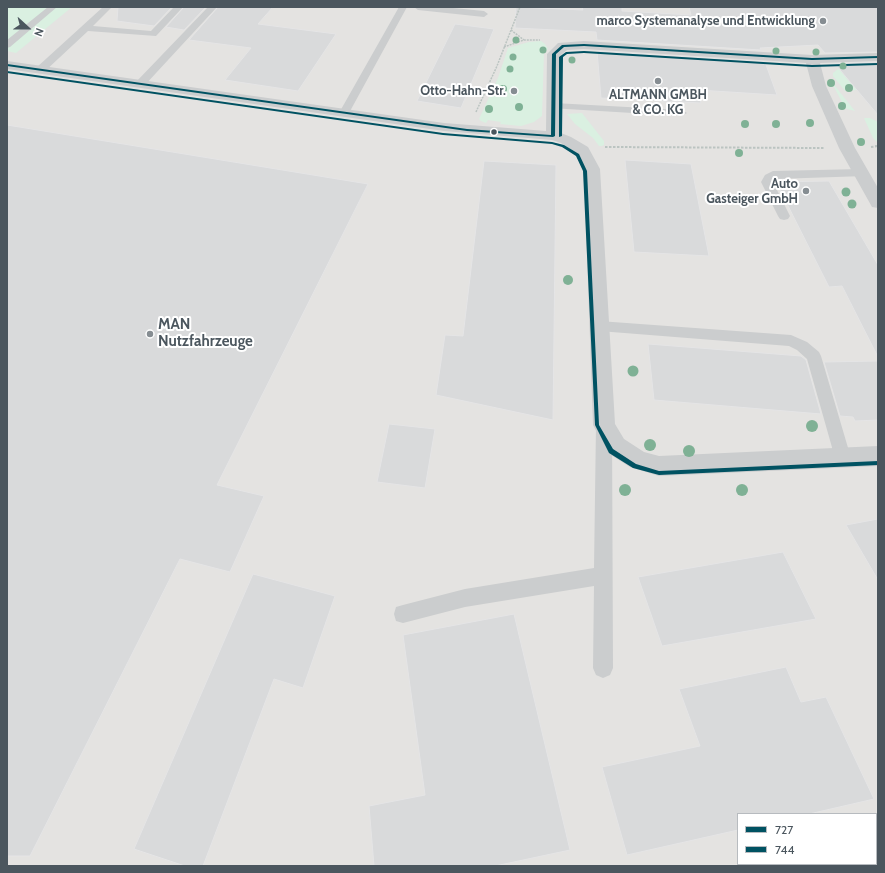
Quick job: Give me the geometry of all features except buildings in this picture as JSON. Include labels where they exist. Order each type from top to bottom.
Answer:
[{"type":"street","points":[[553,136],[554,54],[563,46],[584,45],[812,59],[878,57]]},
{"type":"street","points":[[812,59],[819,86],[847,148],[878,203]]},
{"type":"street","points":[[7,65],[467,130],[553,136],[566,140],[583,150],[592,169],[604,425],[616,446],[638,460],[659,466],[878,456]]},
{"type":"lane","points":[[7,45],[53,7]]},
{"type":"lane","points":[[40,70],[108,7]]},
{"type":"lane","points":[[86,28],[153,34],[179,7]]},
{"type":"lane","points":[[140,84],[213,7]]},
{"type":"lane","points":[[344,113],[403,7]]},
{"type":"lane","points":[[418,7],[484,14]]},
{"type":"lane","points":[[554,106],[682,113]]},
{"type":"lane","points":[[784,216],[767,182],[768,178],[773,175],[861,174]]},
{"type":"lane","points":[[599,326],[791,341],[802,346],[814,356],[843,458]]},
{"type":"lane","points":[[603,668],[604,425]]},
{"type":"lane","points":[[403,614],[465,598],[603,576]]},
{"type":"path","points":[[467,130],[520,7]]},
{"type":"path","points":[[511,30],[524,40]]},
{"type":"path","points":[[504,47],[524,40],[545,40],[563,46]]},
{"type":"path","points":[[583,150],[611,146],[847,148],[878,146]]},
{"type":"shaded area","points":[[7,7],[878,7],[878,866],[7,866]]},
{"type":"green space","points":[[7,7],[72,7],[16,53],[7,51]]},
{"type":"green space","points":[[541,41],[548,49],[544,52],[542,116],[534,122],[521,126],[500,124],[501,122],[488,120],[486,123],[481,121],[479,119],[498,78],[508,48],[529,42]]},
{"type":"green space","points":[[878,67],[845,76],[857,90],[845,91],[833,76],[833,73],[838,69]]},
{"type":"green space","points":[[827,81],[831,81],[855,111],[839,107],[837,104],[843,104],[834,87],[829,85]]},
{"type":"green space","points":[[582,113],[604,141],[604,145],[599,146],[593,138],[575,124],[567,114]]},
{"type":"green space","points":[[864,118],[870,118],[878,122],[878,143],[873,138]]},
{"type":"transit line","name":"727","points":[[553,136],[554,54],[563,46],[584,45],[812,59],[878,57]]},
{"type":"transit line","name":"744","points":[[560,136],[561,57],[566,53],[584,52],[812,66],[878,64]]},
{"type":"transit line","name":"727","points":[[7,65],[467,130],[553,136]]},
{"type":"transit line","name":"744","points":[[7,72],[443,134],[552,143],[563,146],[578,155],[585,171],[597,425],[611,451],[635,466],[659,473],[878,463]]},
{"type":"place","name":"marco Systemanalyse und Entwicklung","points":[[823,21]]},
{"type":"place","name":"ALTMANN GMBH & CO. KG","points":[[658,81]]},
{"type":"place","name":"Otto-Hahn-Str.","points":[[514,91]]},
{"type":"place","name":"Auto Gasteiger GmbH","points":[[806,191]]},
{"type":"place","name":"MAN Nutzfahrzeuge","points":[[150,334]]}]
